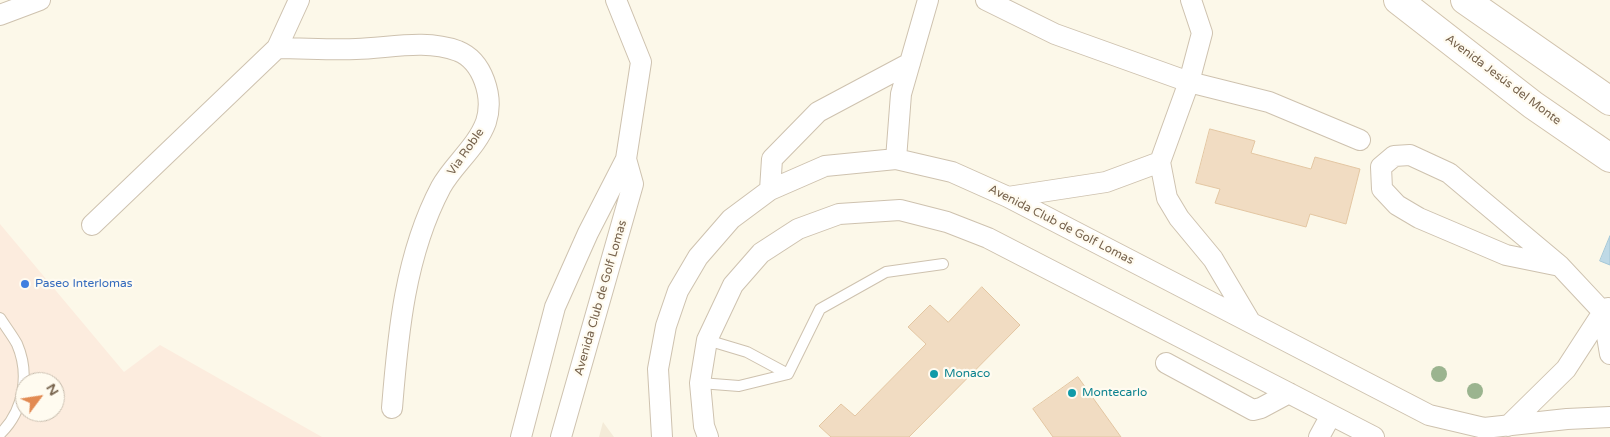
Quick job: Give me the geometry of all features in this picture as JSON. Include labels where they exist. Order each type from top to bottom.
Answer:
[{"type":"main road","name":"Avenida Jesús del Monte","points":[[1398,0],[1533,105],[1610,158]]},
{"type":"main road","points":[[1465,0],[1610,101]]},
{"type":"street","points":[[0,15],[40,0]]},
{"type":"street","points":[[92,225],[277,48],[299,0]]},
{"type":"street","name":"Avenida Club de Golf Lomas","points":[[521,437],[555,307],[588,233],[626,159],[641,62],[616,0]]},
{"type":"street","points":[[896,159],[902,94],[928,0]]},
{"type":"street","points":[[986,0],[1055,34],[1189,82],[1269,102],[1360,140]]},
{"type":"street","points":[[1191,0],[1202,33],[1189,82],[1160,162],[1168,198],[1179,218],[1213,259],[1251,323]]},
{"type":"street","name":"Via Roble","points":[[277,48],[356,49],[435,44],[460,52],[479,68],[488,93],[486,122],[471,146],[441,186],[416,245],[398,329],[392,408]]},
{"type":"street","points":[[770,190],[772,159],[818,112],[910,63]]},
{"type":"street","points":[[1560,266],[1506,255],[1419,218],[1397,205],[1382,189],[1381,168],[1394,156],[1410,155],[1449,173],[1560,266],[1606,310],[1610,354]]},
{"type":"street","name":"Avenida Club de Golf Lomas","points":[[561,437],[633,184],[626,159]]},
{"type":"street","name":"Avenida Club de Golf Lomas","points":[[662,437],[658,369],[666,326],[678,291],[698,257],[731,219],[770,190],[825,166],[896,159],[952,172],[1008,197],[1429,415],[1484,428],[1567,419],[1610,417]]},
{"type":"street","points":[[1008,197],[1106,182],[1160,162]]},
{"type":"street","points":[[708,437],[704,426],[700,383],[707,340],[732,285],[761,253],[798,229],[840,214],[900,210],[947,222],[988,238],[1374,437]]},
{"type":"street","points":[[1508,426],[1566,369],[1606,310]]},
{"type":"street","points":[[1166,363],[1253,410],[1261,408],[1289,393]]},
{"type":"street","points":[[1320,437],[1332,415]]},
{"type":"lane","points":[[788,374],[820,309],[886,272],[942,264]]},
{"type":"lane","points":[[0,318],[16,342],[24,372],[20,403],[13,418],[0,434]]},
{"type":"lane","points":[[707,340],[746,352],[788,374]]},
{"type":"lane","points":[[700,383],[739,386],[788,374]]},
{"type":"shaded area","name":"Paseo Interlomas","points":[[0,224],[124,372],[160,345],[322,437],[0,437]]},
{"type":"shaded area","points":[[603,422],[614,437],[599,437]]},
{"type":"water","points":[[1610,236],[1610,265],[1600,261]]},
{"type":"building","points":[[1210,129],[1255,141],[1251,153],[1311,169],[1315,157],[1360,169],[1346,224],[1310,214],[1306,227],[1215,203],[1220,189],[1196,183]]},
{"type":"building","name":"Monaco","points":[[982,287],[1020,325],[909,437],[831,437],[819,426],[841,404],[855,416],[926,344],[908,327],[930,305],[948,322]]},
{"type":"building","name":"Montecarlo","points":[[1078,377],[1121,437],[1053,437],[1033,409]]},
{"type":"place","name":"Paseo Interlomas","points":[[25,284]]},
{"type":"place","name":"Monaco","points":[[934,374]]},
{"type":"place","name":"Montecarlo","points":[[1072,393]]}]
